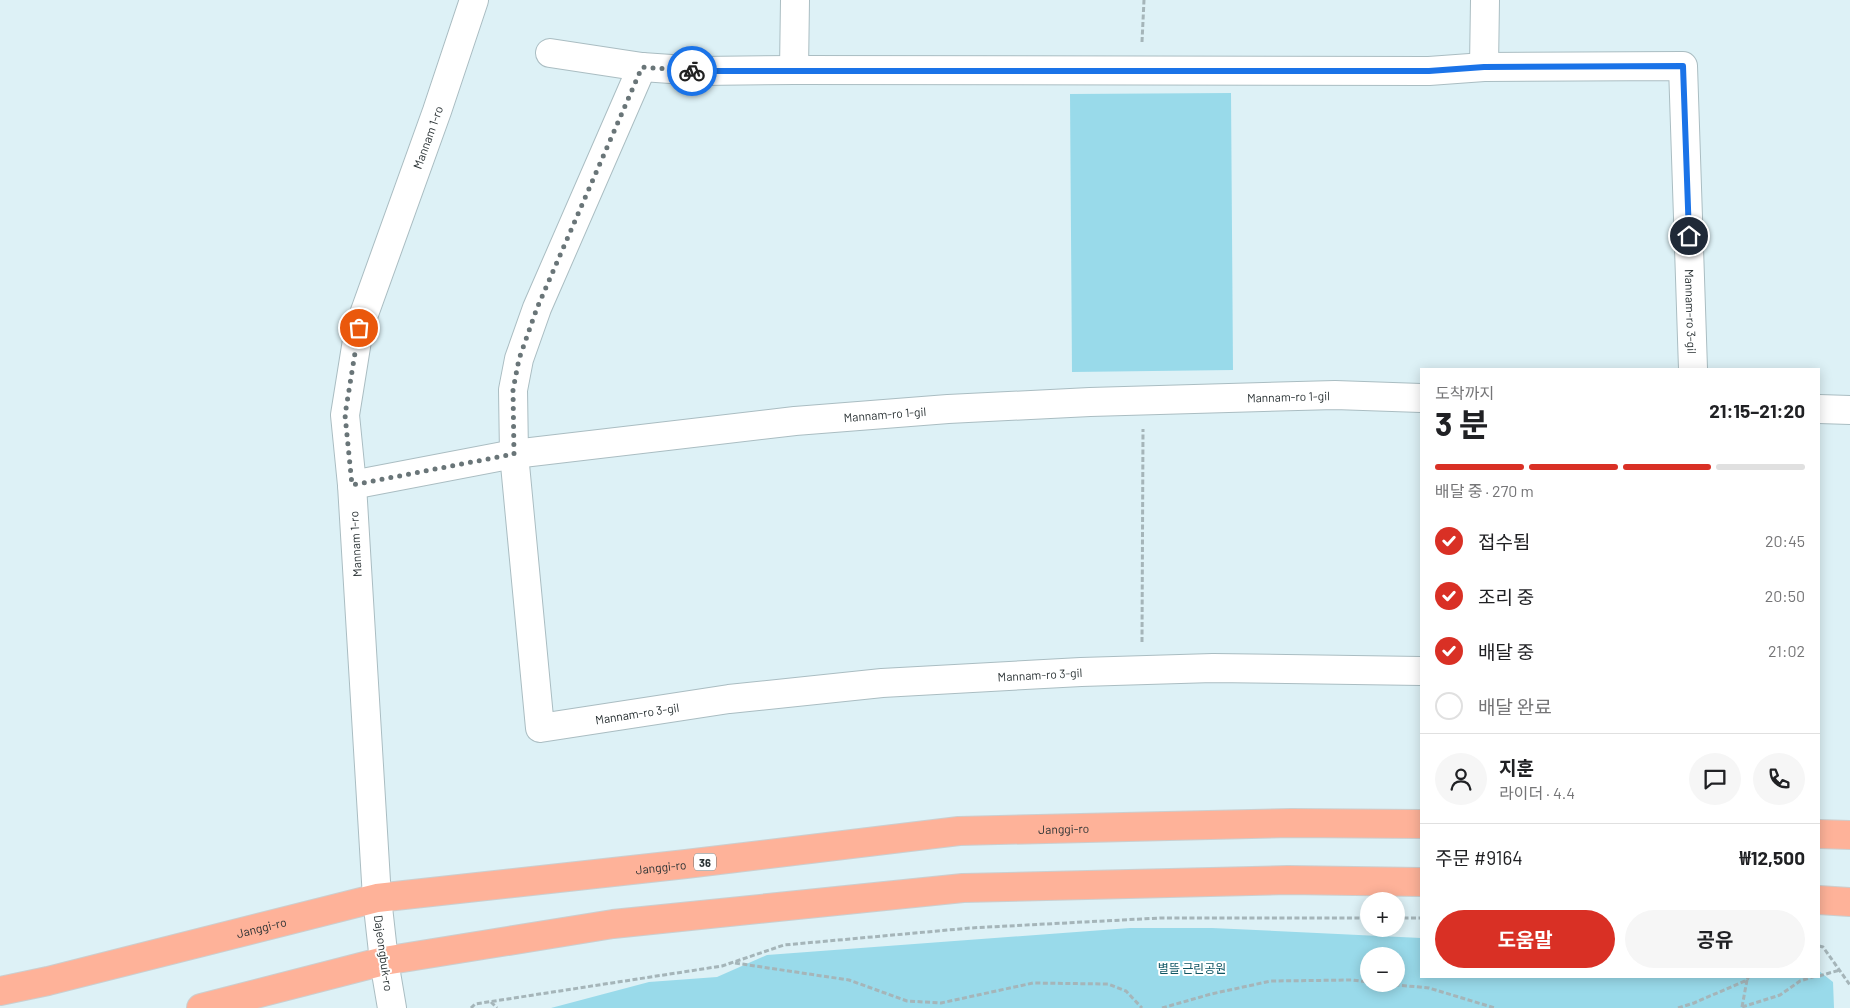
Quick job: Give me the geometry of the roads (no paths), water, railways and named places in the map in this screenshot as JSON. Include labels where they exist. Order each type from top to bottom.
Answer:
[{"type":"main road","name":"Janggi-ro","points":[[0,991],[377,898],[677,865],[959,831],[1291,823],[1420,824]]},
{"type":"main road","points":[[1820,834],[1850,835]]},
{"type":"main road","points":[[201,1008],[384,960],[613,924],[963,888],[1288,880],[1420,882]]},
{"type":"main road","points":[[1820,900],[1850,902]]},
{"type":"street","name":"Mannam 1-ro","points":[[377,898],[352,485],[345,415],[359,328],[437,111],[474,0]]},
{"type":"street","points":[[794,70],[795,0]]},
{"type":"street","points":[[1484,67],[1485,0]]},
{"type":"street","name":"Mannam-ro 3-gil","points":[[550,52],[642,67],[700,71],[1429,71],[1484,67],[1683,66],[1693,368]]},
{"type":"street","name":"Mannam-ro 3-gil","points":[[642,67],[537,308],[519,359],[513,390],[514,454],[540,728],[729,699],[882,683],[1142,670],[1223,668],[1420,670]]},
{"type":"street","name":"Mannam-ro 1-gil","points":[[352,485],[514,454],[794,421],[948,409],[1144,400],[1335,395],[1420,398]]},
{"type":"street","points":[[1820,409],[1850,410]]},
{"type":"street","name":"Dajeongbuk-ro","points":[[377,898],[392,1008]]},
{"type":"park label","name":"별뜰 근린공원","points":[[1192,968]]}]
